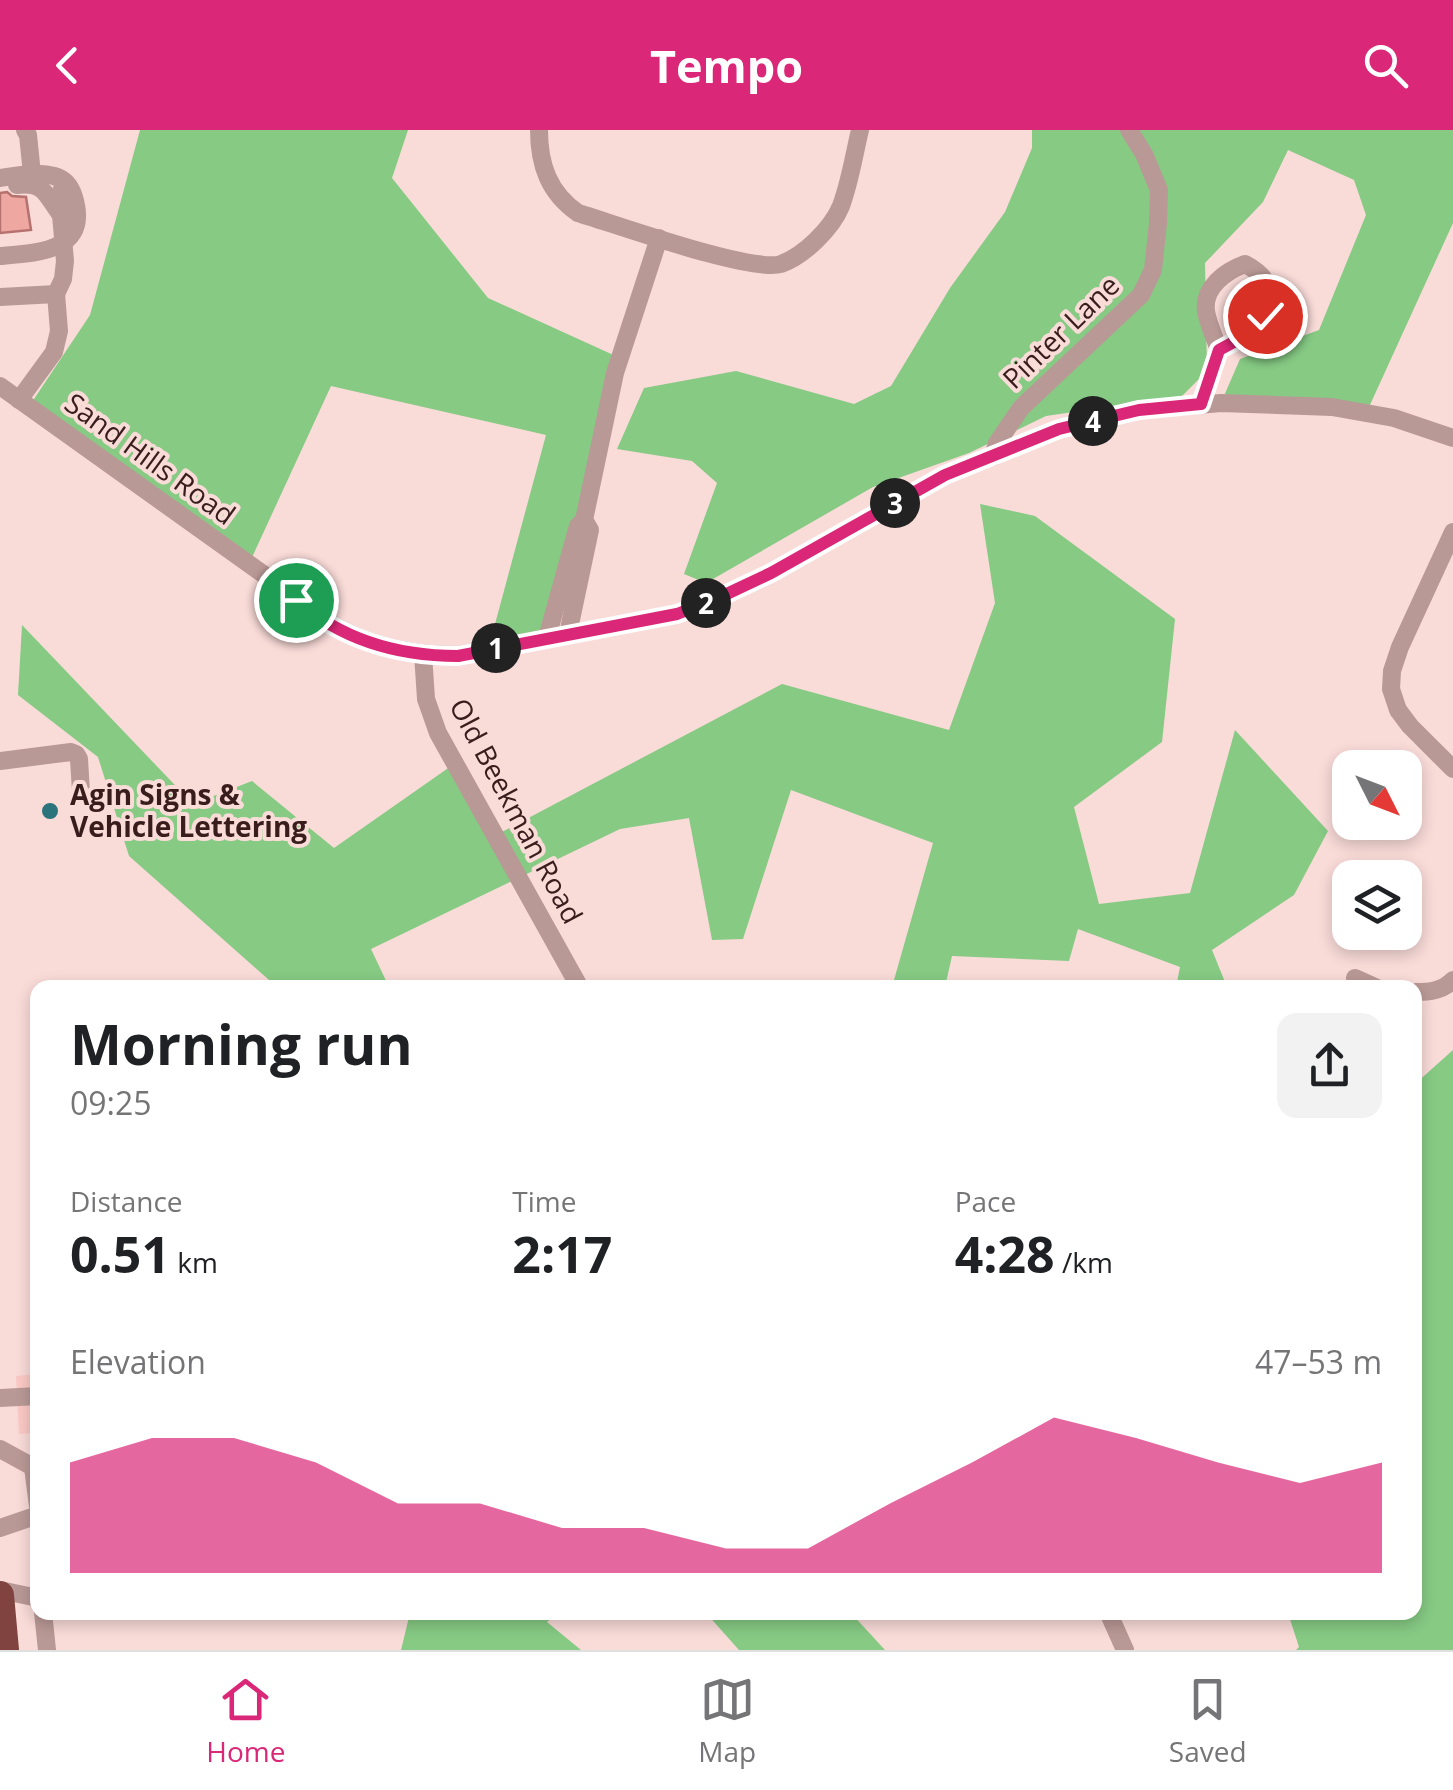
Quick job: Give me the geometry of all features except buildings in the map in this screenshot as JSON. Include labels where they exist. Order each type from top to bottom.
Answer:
[{"type":"highway","points":[[0,1592],[5,1650]]},
{"type":"street","points":[[25,130],[32,178]]},
{"type":"street","points":[[539,130],[544,169],[556,194],[578,213],[747,264],[778,265],[797,256],[826,229],[840,207],[860,130]]},
{"type":"street","name":"Pinter Lane","points":[[993,456],[997,443],[1021,408],[1141,294],[1152,270],[1159,190],[1129,130]]},
{"type":"street","points":[[0,178],[56,176],[66,181],[78,214],[76,231],[56,246],[32,254],[0,256]]},
{"type":"street","points":[[0,186],[32,178],[50,181],[62,188],[68,201],[56,246],[65,261],[56,294],[60,331],[54,352],[20,400]]},
{"type":"street","points":[[547,638],[578,526],[584,520],[615,373],[659,238]]},
{"type":"street","points":[[1201,404],[1219,350],[1206,310],[1208,295],[1229,270],[1246,264],[1268,281],[1272,298],[1254,331],[1219,350]]},
{"type":"street","points":[[0,297],[56,294]]},
{"type":"street","name":"Sand Hills Road","points":[[0,386],[322,620],[364,641],[391,649],[458,656],[677,614],[771,573],[945,475],[1059,429],[1139,410],[1201,404],[1332,406],[1394,418],[1453,438]]},
{"type":"street","points":[[568,634],[590,530],[584,520]]},
{"type":"street","points":[[1453,532],[1400,647],[1391,689],[1398,710],[1410,726],[1453,769]]},
{"type":"street","name":"Old Beekman Road","points":[[422,654],[426,699],[438,733],[576,980]]},
{"type":"street","points":[[0,761],[72,752],[79,760],[81,792]]},
{"type":"street","points":[[1355,978],[1359,980]]},
{"type":"street","points":[[1422,992],[1446,987],[1453,980]]},
{"type":"street","points":[[0,1398],[30,1396]]},
{"type":"street","points":[[0,1449],[30,1465]]},
{"type":"street","points":[[0,1528],[30,1519]]},
{"type":"street","points":[[0,1592],[30,1597]]},
{"type":"street","points":[[44,1620],[47,1650]]},
{"type":"street","points":[[1111,1620],[1124,1650]]},
{"type":"shaded area","points":[[30,1375],[30,1433],[19,1434],[16,1376]]},
{"type":"green space","points":[[140,130],[408,130],[392,178],[488,298],[620,358],[546,642],[488,650],[546,435],[331,386],[248,566],[28,408],[90,315]]},
{"type":"green space","points":[[1032,130],[1453,130],[1453,223],[1364,418],[1220,405],[1240,359],[1319,330],[1366,215],[1354,180],[1288,150],[1263,202],[1205,263],[1207,371],[1182,396],[1046,416],[969,453],[873,487],[706,583],[684,574],[717,483],[692,461],[617,449],[644,388],[736,371],[854,404],[891,386],[950,288],[1005,212],[1032,148]]},
{"type":"green space","points":[[980,504],[1035,516],[1175,619],[1162,742],[1074,807],[1099,904],[1190,893],[1235,730],[1328,831],[1294,895],[1212,950],[1224,980],[1177,980],[1180,967],[1078,929],[1069,961],[952,956],[947,980],[894,980],[933,843],[791,790],[743,939],[712,940],[689,818],[620,829],[371,949],[386,980],[269,980],[129,856],[98,757],[18,695],[22,625],[193,804],[252,781],[334,848],[454,764],[498,834],[782,684],[949,730],[995,603]]},
{"type":"green space","points":[[1453,1050],[1453,1650],[1296,1650],[1299,1647],[1290,1620],[1422,1620],[1422,1078]]},
{"type":"green space","points":[[408,1620],[549,1620],[547,1622],[581,1650],[401,1650]]},
{"type":"green space","points":[[712,1620],[857,1620],[885,1650],[739,1650]]},
{"type":"place","name":"Agin Signs & Vehicle Lettering","points":[[50,811]]},
{"type":"route","points":[[296,600],[322,620],[364,641],[434,656],[458,656],[677,614],[771,573],[945,475],[1059,429],[1139,410],[1201,404],[1219,350],[1254,331],[1265,316]]}]
